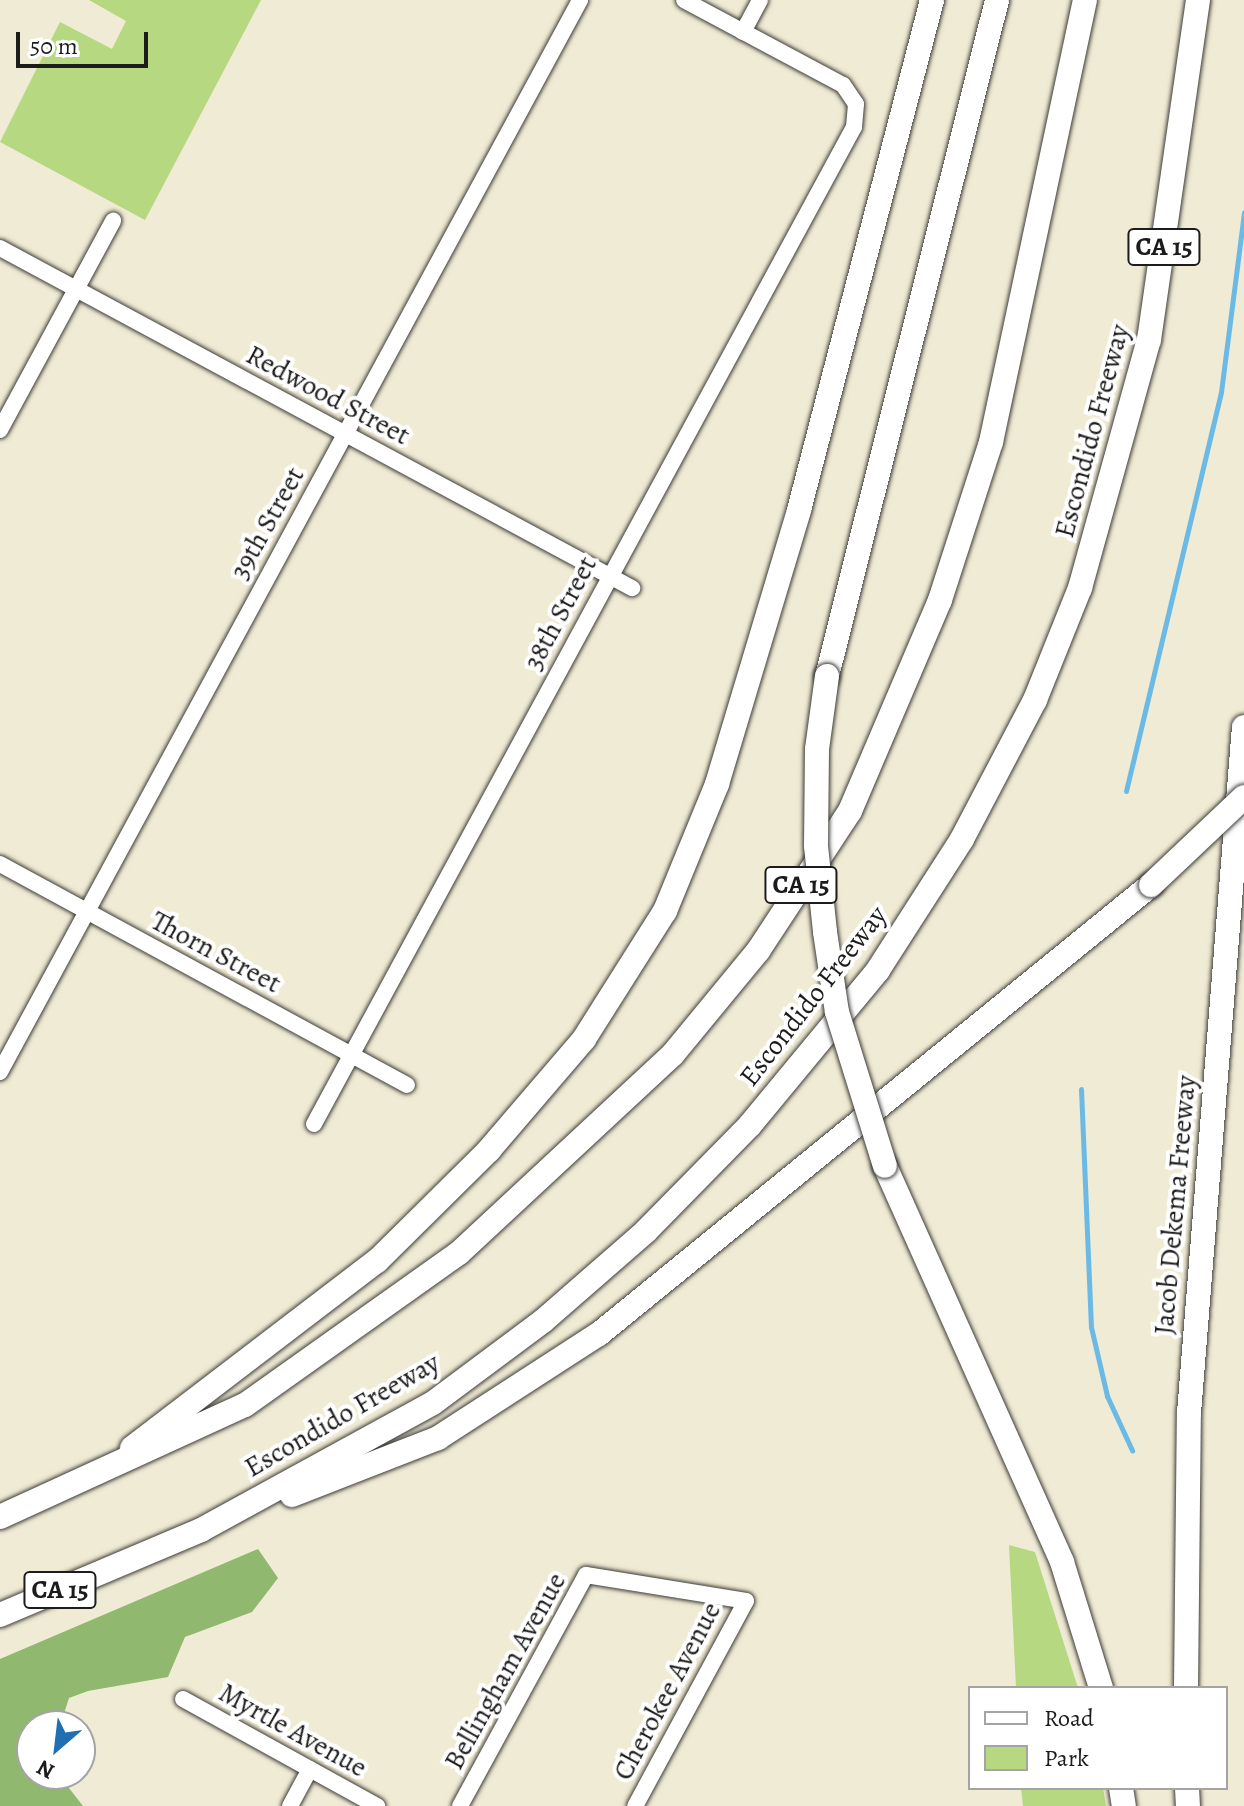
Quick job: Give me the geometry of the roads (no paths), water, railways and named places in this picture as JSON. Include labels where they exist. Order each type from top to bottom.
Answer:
[{"type":"highway","points":[[92,1478],[377,1261],[489,1150],[584,1039],[665,911],[717,784],[799,510],[932,0]]},
{"type":"highway","points":[[997,0],[827,676],[817,749],[816,846],[837,1012],[885,1166],[1062,1562],[1100,1686]]},
{"type":"highway","name":"Escondido Freeway","points":[[0,1517],[92,1478],[245,1405],[459,1253],[673,1054],[758,951],[850,811],[940,600],[991,442],[1085,0]]},
{"type":"highway","name":"Escondido Freeway","points":[[0,1615],[201,1530],[433,1403],[543,1321],[646,1231],[750,1125],[878,970],[962,839],[1035,700],[1080,588],[1149,340],[1198,0]]},
{"type":"highway","name":"Jacob Dekema Freeway","points":[[1186,1686],[1189,1413],[1244,727]]},
{"type":"highway","points":[[201,1530],[438,1438],[599,1334],[1151,885],[1244,797]]},
{"type":"street","name":"39th Street","points":[[0,1072],[580,0]]},
{"type":"street","points":[[684,0],[743,32],[760,0]]},
{"type":"street","name":"38th Street","points":[[314,1124],[354,1056],[609,576],[854,127],[856,104],[843,85],[743,32]]},
{"type":"street","points":[[0,430],[113,221]]},
{"type":"street","name":"Redwood Street","points":[[0,248],[632,588]]},
{"type":"street","name":"Thorn Street","points":[[0,864],[407,1085]]},
{"type":"street","name":"Bellingham Avenue","points":[[460,1806],[586,1575],[746,1601]]},
{"type":"street","name":"Cherokee Avenue","points":[[635,1806],[746,1601]]},
{"type":"street","name":"Myrtle Avenue","points":[[183,1699],[377,1806]]},
{"type":"street","points":[[290,1806],[310,1769]]},
{"type":"waterway","points":[[1126,791],[1221,392],[1244,212]]},
{"type":"waterway","points":[[1081,1089],[1091,1327],[1107,1396],[1132,1450]]}]
